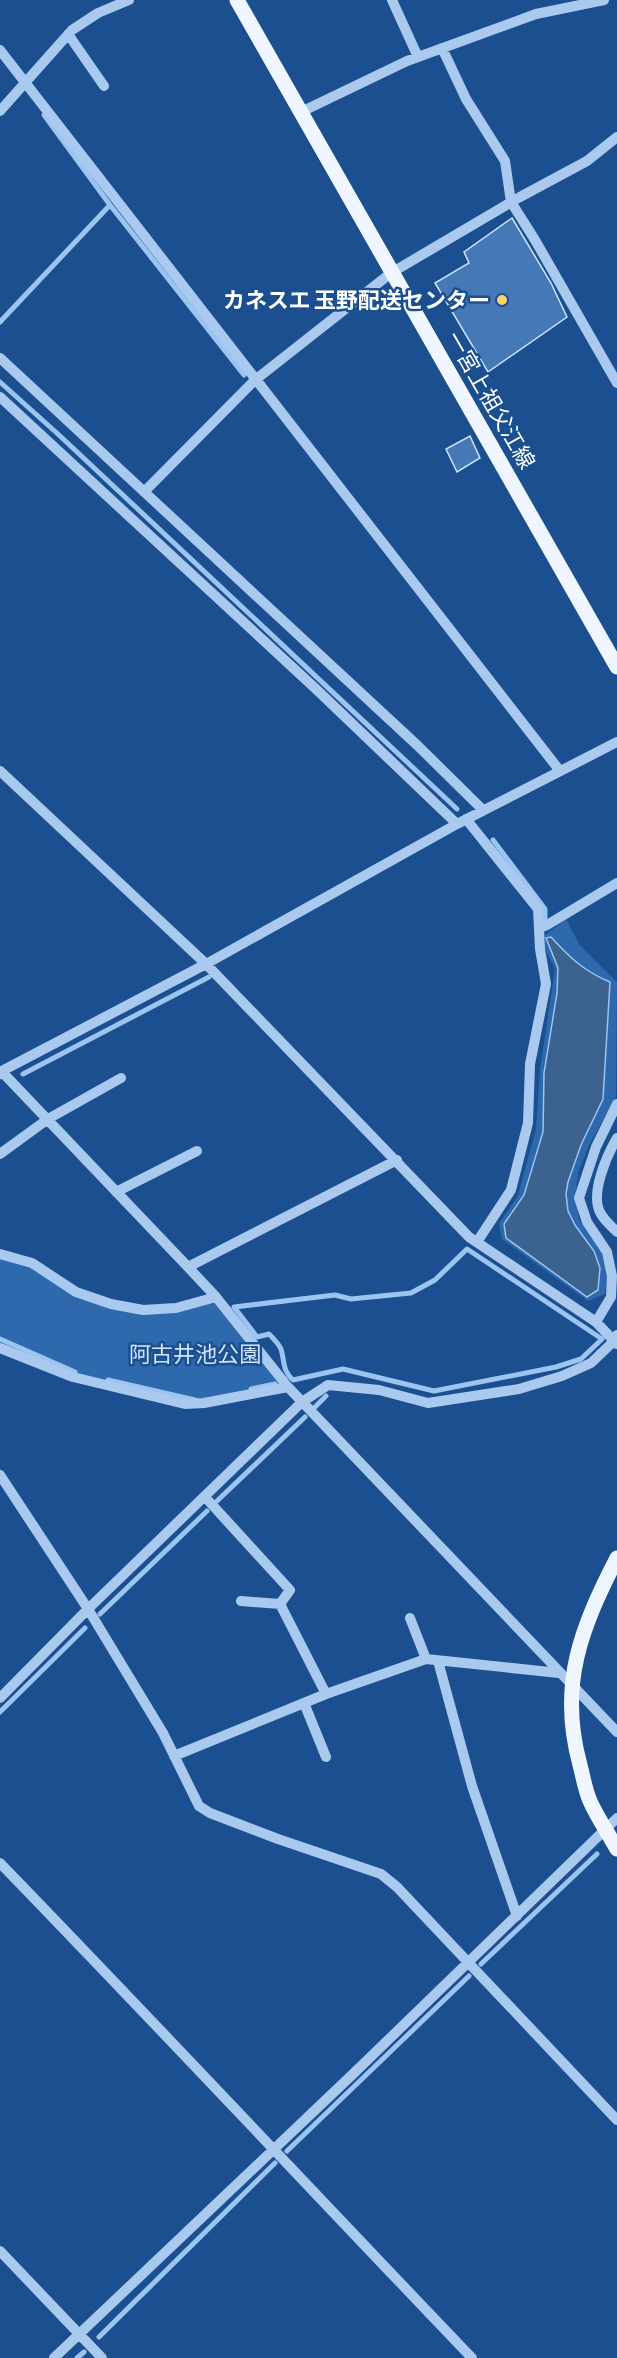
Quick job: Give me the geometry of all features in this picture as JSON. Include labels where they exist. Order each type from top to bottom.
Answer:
[{"type":"main road","name":"一宮上祖父江線","points":[[237,0],[617,667]]},
{"type":"main road","points":[[617,1557],[595,1601],[576,1652],[571,1686],[575,1747],[589,1800],[611,1824],[617,1849]]},
{"type":"street","points":[[0,111],[68,34],[98,13],[129,0]]},
{"type":"street","points":[[392,0],[418,57]]},
{"type":"street","points":[[301,112],[442,48],[536,15],[604,0]]},
{"type":"street","points":[[68,34],[104,86]]},
{"type":"street","points":[[442,48],[466,99],[504,161],[511,202],[536,240],[617,383]]},
{"type":"street","points":[[0,50],[560,771]]},
{"type":"street","points":[[144,492],[255,380],[391,273],[511,202],[587,161],[617,137]]},
{"type":"street","points":[[0,358],[417,745],[483,810]]},
{"type":"street","points":[[0,397],[462,821],[538,909],[540,949],[546,984],[530,1064],[528,1123],[511,1190],[477,1242]]},
{"type":"street","points":[[0,1073],[206,964],[462,821],[617,742]]},
{"type":"street","points":[[0,771],[206,964],[469,1237],[596,1322],[616,1340],[591,1363],[562,1376],[519,1389],[428,1403],[380,1390],[328,1385],[302,1402],[88,1609],[0,1698]]},
{"type":"street","points":[[539,928],[547,926],[617,883]]},
{"type":"street","points":[[0,1073],[5,1075],[48,1119],[216,1298],[302,1402],[617,1732]]},
{"type":"street","points":[[0,1154],[48,1119],[121,1078]]},
{"type":"street","points":[[596,1322],[610,1297],[612,1276],[607,1252],[587,1222],[579,1198],[585,1174],[617,1104]]},
{"type":"street","points":[[617,1137],[605,1158],[597,1188],[599,1213],[617,1232]]},
{"type":"street","points":[[117,1192],[197,1151]]},
{"type":"street","points":[[188,1268],[397,1160]]},
{"type":"street","points":[[0,1254],[32,1263],[76,1292],[111,1304],[143,1310],[176,1308],[216,1298]]},
{"type":"street","points":[[0,1348],[73,1377],[185,1404],[204,1403],[288,1387]]},
{"type":"street","points":[[0,1475],[88,1609],[163,1733],[200,1806],[210,1813],[278,1839],[381,1874],[397,1887],[467,1964],[617,2120]]},
{"type":"street","points":[[205,1497],[290,1590],[280,1604]]},
{"type":"street","points":[[241,1601],[280,1604]]},
{"type":"street","points":[[280,1604],[326,1694]]},
{"type":"street","points":[[410,1618],[426,1659]]},
{"type":"street","points":[[174,1756],[326,1694],[426,1659],[559,1673]]},
{"type":"street","points":[[438,1660],[472,1786],[517,1916]]},
{"type":"street","points":[[304,1703],[326,1757]]},
{"type":"street","points":[[54,2358],[611,1824]]},
{"type":"street","points":[[0,1863],[151,2018],[273,2150],[472,2358]]},
{"type":"street","points":[[0,2251],[102,2358]]},
{"type":"green space","points":[[566,919],[579,944],[617,982],[616,1097],[589,1145],[578,1173],[575,1197],[579,1219],[602,1253],[608,1277],[605,1294],[588,1301],[502,1239],[499,1224],[518,1195],[536,1129],[540,1069],[555,969],[544,947],[544,936]]},
{"type":"green space","name":"阿古井池公園","points":[[0,1254],[17,1258],[76,1292],[143,1310],[216,1297],[288,1387],[204,1403],[110,1386],[0,1348]]},
{"type":"shaded area","points":[[551,937],[578,963],[593,974],[610,982],[603,1099],[581,1145],[566,1194],[568,1211],[594,1251],[600,1268],[598,1290],[587,1297],[506,1238],[504,1224],[524,1195],[543,1132],[544,1073],[557,993],[558,968],[546,938]]},
{"type":"building","name":"カネスエ 玉野配送センター","points":[[512,218],[551,283],[567,317],[488,372],[435,283],[469,263],[464,252]]},
{"type":"building","points":[[470,436],[480,458],[457,472],[446,449]]},
{"type":"waterway","points":[[44,115],[110,205],[244,375]]},
{"type":"waterway","points":[[0,322],[110,205]]},
{"type":"waterway","points":[[0,382],[457,809]]},
{"type":"waterway","points":[[493,840],[545,909],[545,919]]},
{"type":"waterway","points":[[23,1074],[209,977]]},
{"type":"waterway","points":[[467,1249],[602,1339],[581,1359],[556,1367],[434,1391],[343,1369],[293,1380],[285,1369],[281,1349],[277,1343],[269,1334],[257,1337],[234,1307],[335,1295],[351,1299],[411,1293],[435,1280],[467,1249]]},
{"type":"waterway","points":[[0,1339],[75,1372]]},
{"type":"waterway","points":[[108,1380],[195,1400]]},
{"type":"waterway","points":[[251,1389],[275,1384]]},
{"type":"waterway","points":[[315,1407],[326,1396]]},
{"type":"waterway","points":[[217,1501],[305,1417]]},
{"type":"waterway","points":[[100,1614],[207,1511]]},
{"type":"waterway","points":[[0,1712],[85,1628]]},
{"type":"waterway","points":[[481,1964],[597,1854]]},
{"type":"waterway","points":[[287,2151],[469,1976]]},
{"type":"waterway","points":[[99,2337],[275,2163]]},
{"type":"waterway","points":[[77,2358],[84,2352]]},
{"type":"place","name":"カネスエ 玉野配送センター","points":[[502,300]]}]
